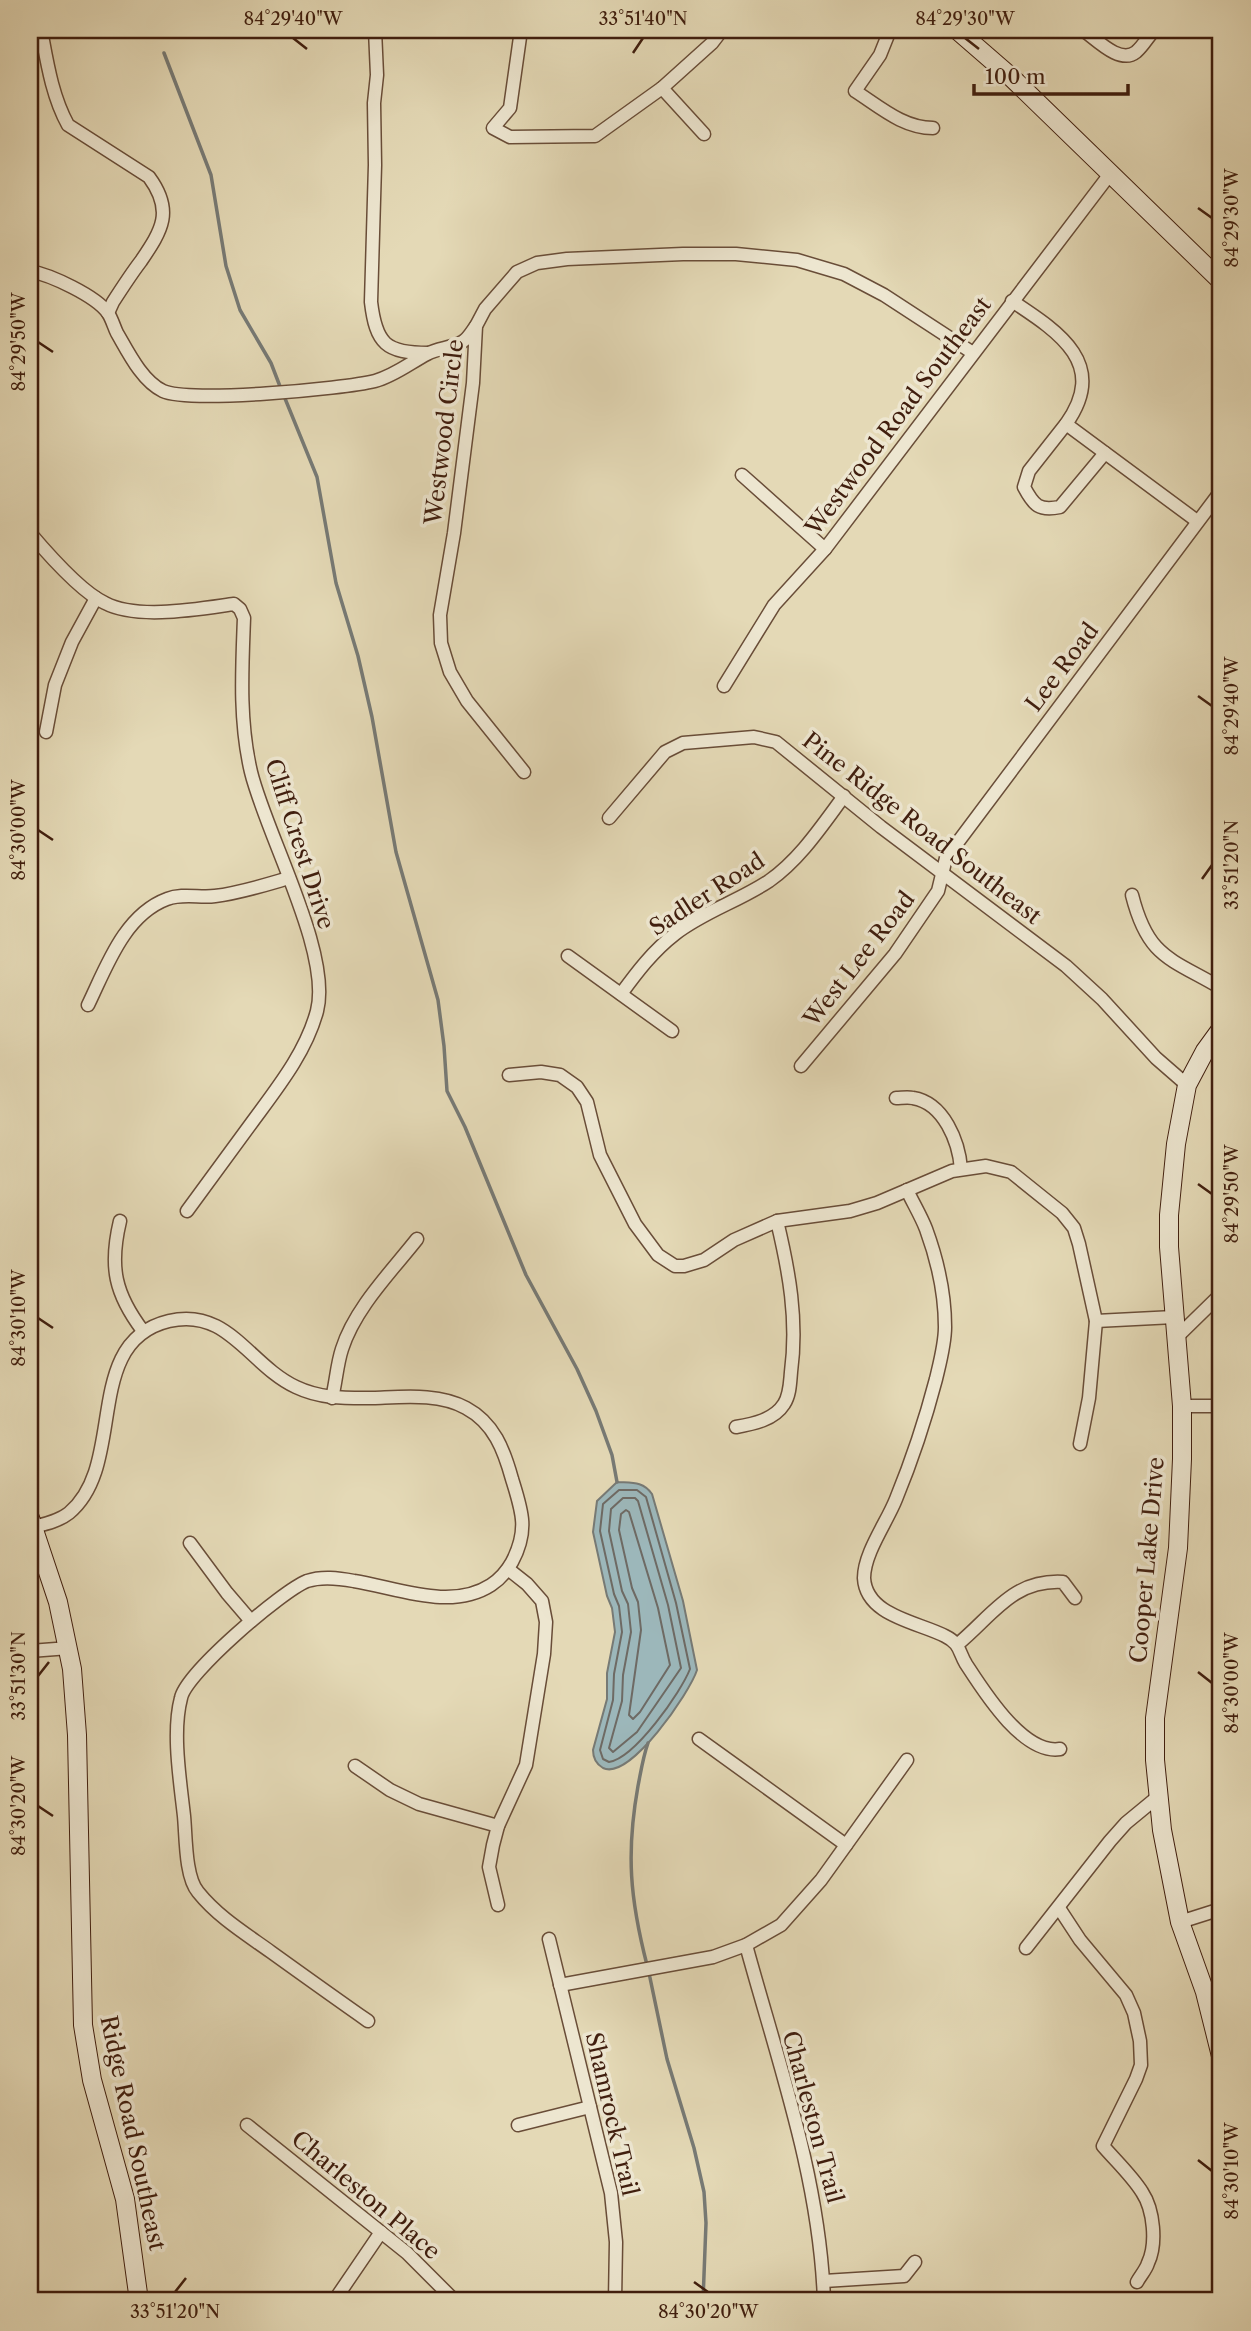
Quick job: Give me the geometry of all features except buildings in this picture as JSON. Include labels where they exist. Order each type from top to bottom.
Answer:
[{"type":"street","points":[[41,30],[47,67],[68,125],[149,177],[158,190],[164,208],[161,232],[108,313]]},
{"type":"street","points":[[375,30],[377,75],[374,103],[373,322],[379,336],[388,346],[403,353],[429,353]]},
{"type":"street","points":[[521,30],[510,108],[493,128],[509,137],[595,136],[662,88],[712,43],[722,30]]},
{"type":"street","points":[[890,30],[880,55],[855,91],[904,123],[917,128],[933,128]]},
{"type":"street","points":[[957,30],[1010,76],[1221,281]]},
{"type":"street","points":[[1083,30],[1111,51],[1124,56],[1137,51],[1154,30]]},
{"type":"street","points":[[662,88],[704,134]]},
{"type":"street","name":"Westwood Road Southeast","points":[[724,686],[774,605],[825,549],[1110,174]]},
{"type":"street","name":"Westwood Circle","points":[[524,772],[467,701],[450,672],[441,643],[440,615],[461,479],[477,326],[501,289],[517,272],[537,263],[567,259],[736,254],[797,260],[844,274],[884,295],[973,353]]},
{"type":"street","points":[[30,271],[67,284],[108,313],[122,342],[152,383],[164,391],[189,396],[333,388],[377,380],[408,367],[429,353],[463,341],[477,326]]},
{"type":"street","points":[[1012,301],[1070,345],[1082,365],[1080,400],[1066,424],[1029,471],[1024,487],[1032,502],[1046,510],[1060,507],[1105,453]]},
{"type":"street","points":[[1066,424],[1197,521]]},
{"type":"street","points":[[742,475],[825,549]]},
{"type":"street","name":"Lee Road","points":[[943,873],[946,858],[1221,491]]},
{"type":"street","name":"Cliff Crest Drive","points":[[30,533],[55,561],[106,604],[146,613],[234,604],[244,618],[241,689],[251,772],[268,828],[289,878],[312,948],[318,976],[318,1009],[305,1042],[283,1080],[187,1211]]},
{"type":"street","points":[[46,732],[55,685],[72,642],[96,598]]},
{"type":"street","name":"Pine Ridge Road Southeast","points":[[609,818],[665,752],[684,743],[754,737],[776,742],[881,827],[1066,966],[1102,999],[1156,1059],[1187,1085]]},
{"type":"street","name":"Sadler Road","points":[[621,994],[649,957],[676,933],[746,895],[789,865],[807,846],[844,796]]},
{"type":"street","name":"West Lee Road","points":[[801,1066],[895,954],[938,891],[943,873]]},
{"type":"street","points":[[88,1005],[116,948],[133,924],[153,906],[168,898],[213,896],[289,878]]},
{"type":"street","points":[[1132,895],[1142,927],[1160,951],[1173,963],[1221,988]]},
{"type":"street","points":[[568,956],[672,1031]]},
{"type":"street","name":"Cooper Lake Drive","points":[[1221,1029],[1205,1051],[1187,1085],[1180,1116],[1169,1215],[1182,1406],[1178,1548],[1155,1718],[1155,1760],[1162,1830],[1180,1922],[1205,1992],[1221,2056]]},
{"type":"street","points":[[509,1075],[541,1072],[560,1074],[577,1087],[587,1102],[600,1155],[616,1188],[640,1231],[668,1263],[684,1266],[704,1260],[734,1240],[777,1221],[850,1211],[961,1169],[986,1166],[1011,1172],[1062,1213],[1074,1228],[1079,1244],[1096,1321],[1089,1398],[1080,1444]]},
{"type":"street","points":[[895,1098],[914,1098],[937,1111],[956,1138],[961,1169]]},
{"type":"street","points":[[907,1190],[925,1226],[936,1263],[946,1329],[926,1418],[912,1460],[866,1564],[866,1589],[876,1604],[888,1612],[946,1636],[958,1644],[963,1660],[1009,1723],[1038,1744],[1051,1750],[1060,1749]]},
{"type":"street","points":[[120,1221],[115,1241],[114,1265],[119,1292],[127,1310],[143,1331]]},
{"type":"street","points":[[736,1427],[767,1419],[783,1406],[788,1395],[792,1367],[793,1307],[777,1221]]},
{"type":"street","points":[[332,1398],[342,1349],[350,1331],[417,1239]]},
{"type":"street","points":[[1177,1337],[1221,1294]]},
{"type":"street","points":[[1096,1321],[1174,1317]]},
{"type":"street","points":[[31,1523],[53,1522],[69,1513],[89,1489],[99,1462],[113,1382],[120,1359],[131,1342],[143,1331],[173,1320],[188,1318],[218,1325],[280,1378],[307,1392],[332,1398],[419,1398],[450,1401],[464,1407],[488,1426],[505,1452],[524,1528],[522,1543],[508,1569],[496,1582],[476,1594],[446,1598],[349,1580],[323,1577],[308,1581],[294,1588],[251,1621],[196,1674],[181,1694],[177,1747],[188,1863],[194,1888],[212,1908],[238,1929],[368,2021]]},
{"type":"street","points":[[1182,1406],[1221,1406]]},
{"type":"street","name":"Ridge Road Southeast","points":[[31,1523],[58,1602],[69,1648],[77,1735],[83,2025],[92,2080],[129,2218],[139,2301]]},
{"type":"street","points":[[190,1543],[251,1621]]},
{"type":"street","points":[[498,1905],[489,1867],[498,1826],[526,1765],[544,1654],[546,1622],[542,1601],[508,1569]]},
{"type":"street","points":[[958,1644],[1004,1602],[1028,1586],[1045,1581],[1063,1582],[1075,1598]]},
{"type":"street","points":[[30,1651],[69,1648]]},
{"type":"street","points":[[699,1740],[846,1845]]},
{"type":"street","points":[[560,1985],[713,1957],[746,1945],[781,1925],[821,1880],[907,1760]]},
{"type":"street","points":[[355,1766],[390,1790],[419,1804],[498,1826]]},
{"type":"street","points":[[1026,1948],[1032,1937],[1059,1908],[1118,1832],[1160,1795]]},
{"type":"street","points":[[1059,1908],[1080,1940],[1126,1995],[1134,2013],[1140,2041],[1141,2066],[1102,2146],[1144,2194],[1149,2207],[1152,2247],[1149,2262],[1137,2282]]},
{"type":"street","points":[[1180,1922],[1221,1909]]},
{"type":"street","name":"Shamrock Trail","points":[[549,1939],[611,2193],[616,2242],[615,2301]]},
{"type":"street","name":"Charleston Trail","points":[[746,1945],[806,2163],[818,2218],[824,2301]]},
{"type":"street","points":[[517,2125],[590,2107]]},
{"type":"street","name":"Charleston Place","points":[[247,2125],[407,2253],[455,2301]]},
{"type":"street","points":[[334,2301],[381,2232]]},
{"type":"street","points":[[824,2281],[904,2276],[915,2262]]},
{"type":"water","points":[[617,1482],[641,1485],[652,1494],[683,1601],[697,1670],[671,1714],[643,1749],[615,1768],[603,1768],[595,1760],[593,1750],[607,1699],[607,1673],[615,1632],[612,1608],[593,1532],[597,1501]]},
{"type":"waterway","points":[[164,53],[211,175],[226,266],[240,310],[271,363],[281,389]]},
{"type":"waterway","points":[[284,396],[317,477],[336,583],[358,656],[372,717],[396,852],[438,1000],[447,1091],[465,1127],[526,1275],[577,1369],[596,1411],[612,1455],[617,1482]]},
{"type":"waterway","points":[[647,1965],[637,1919],[631,1855],[634,1810],[648,1743]]},
{"type":"waterway","points":[[649,1973],[667,2059],[694,2148],[704,2192],[706,2223],[703,2301]]}]
